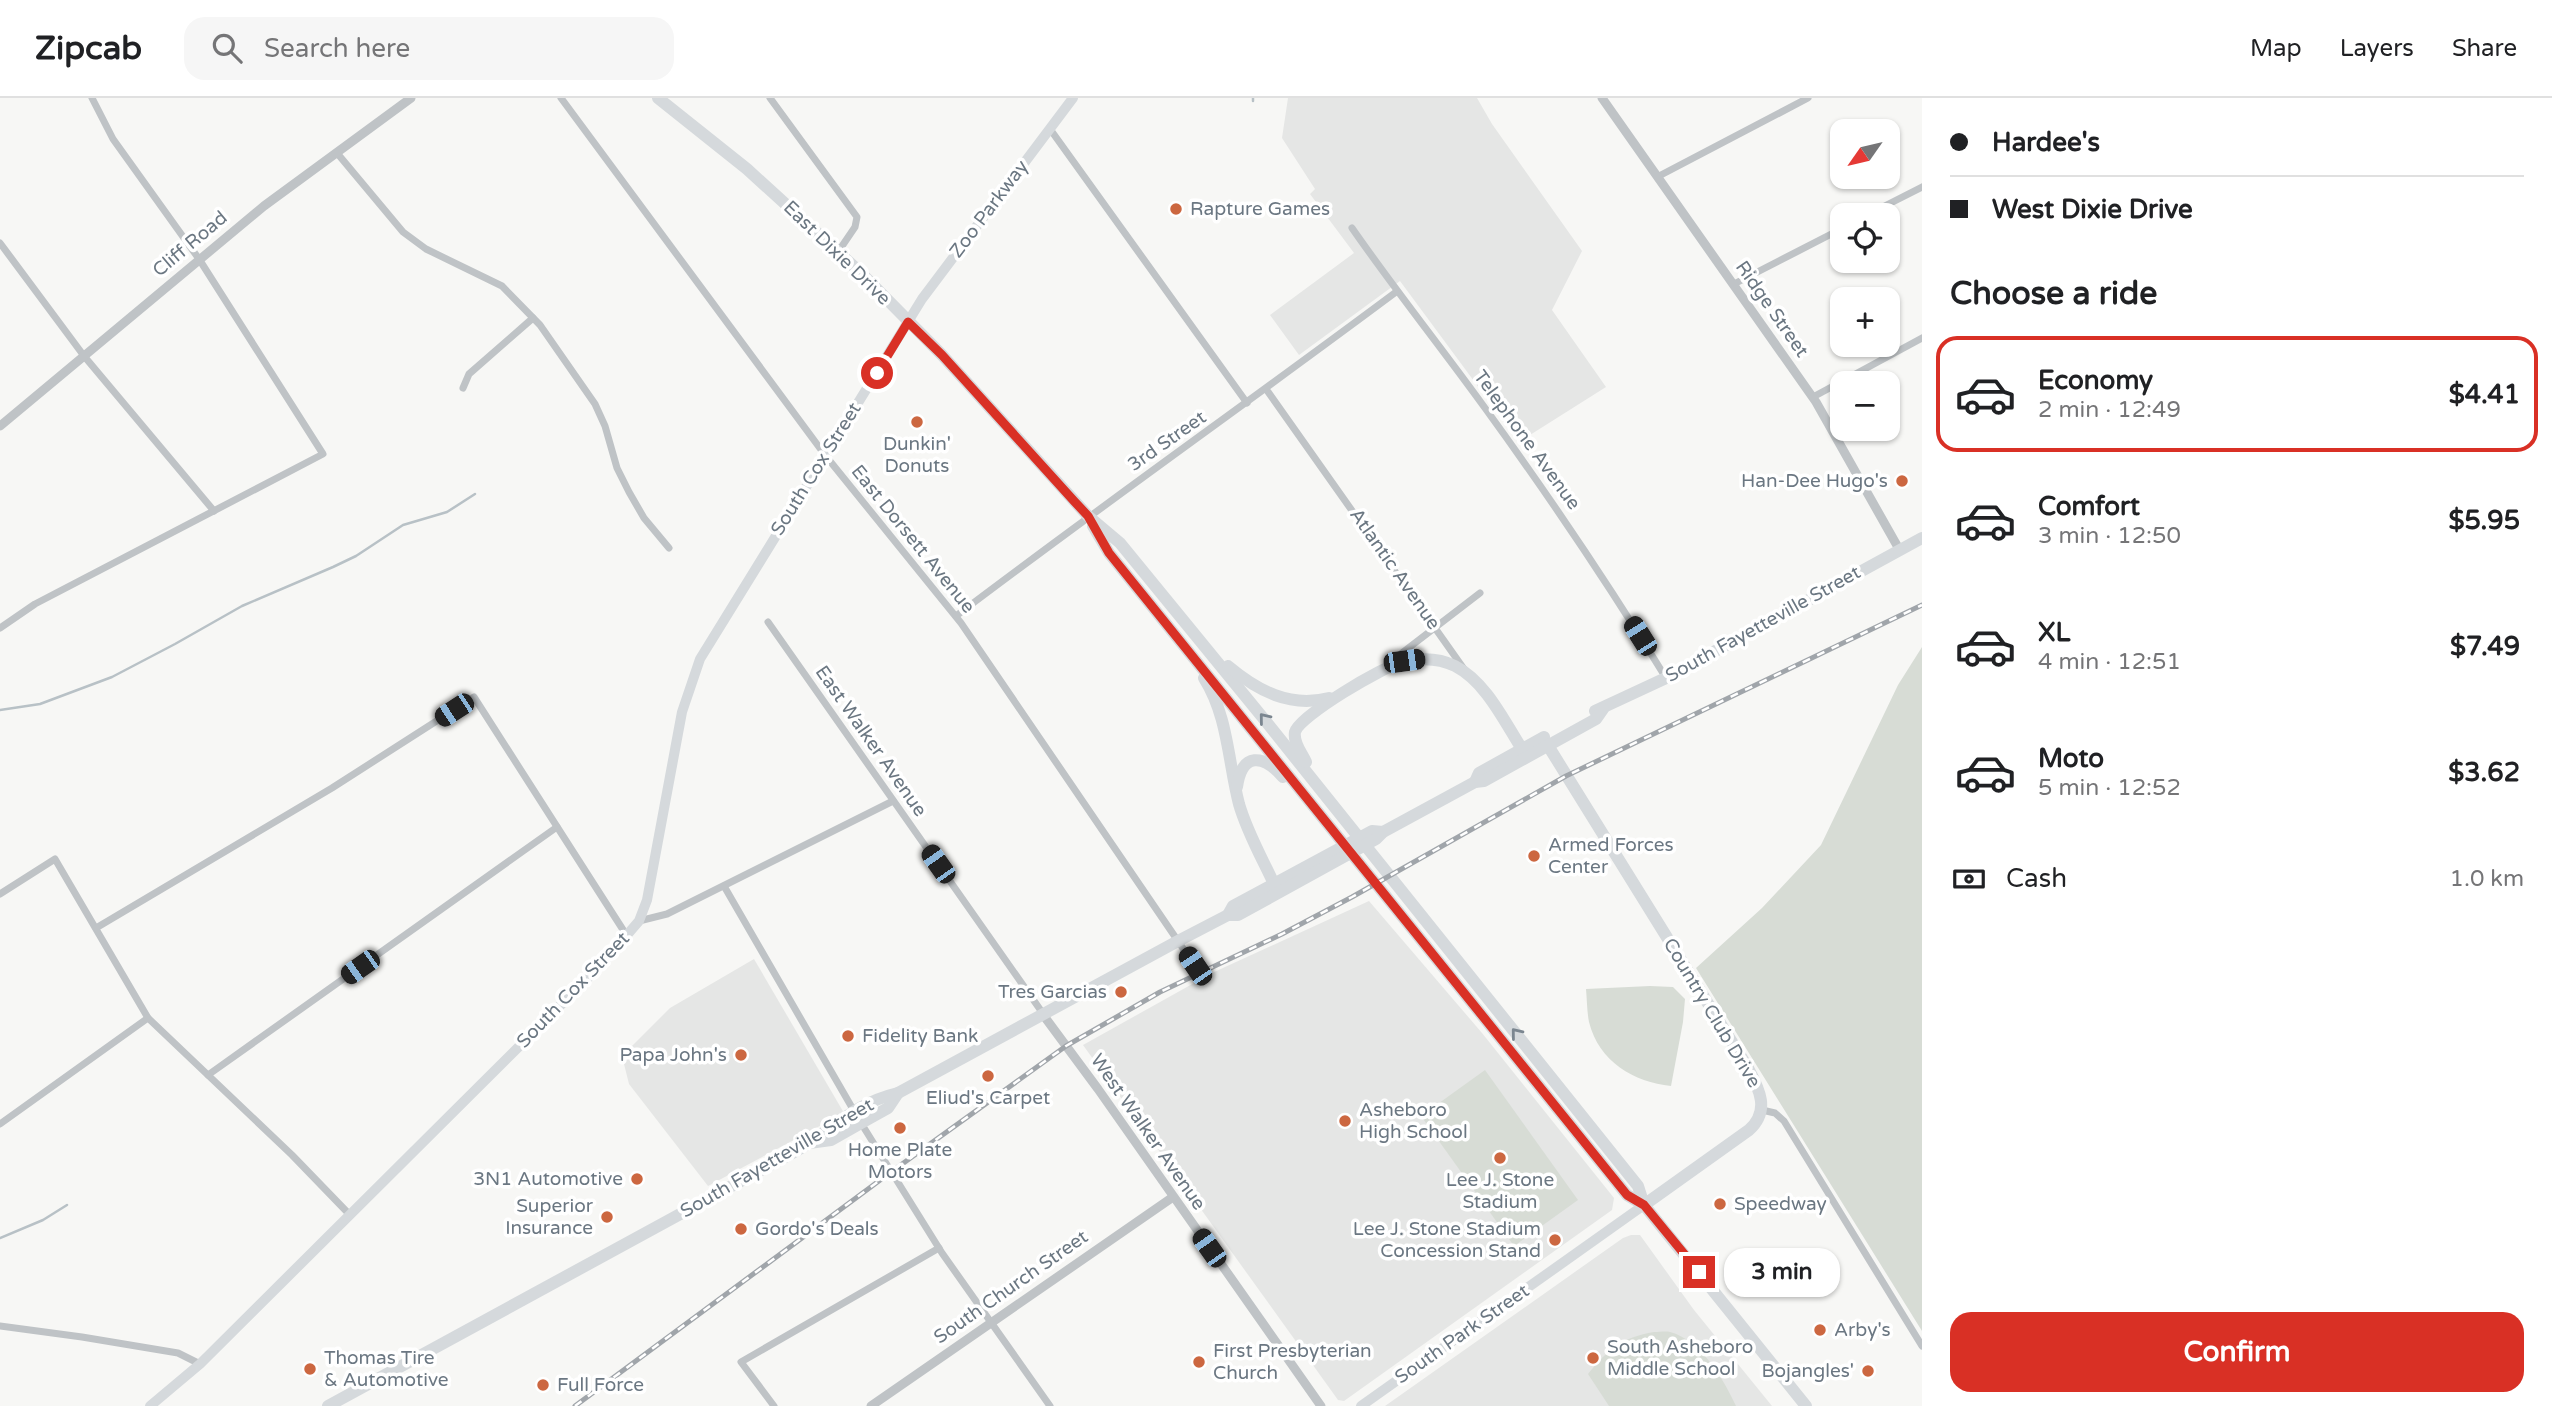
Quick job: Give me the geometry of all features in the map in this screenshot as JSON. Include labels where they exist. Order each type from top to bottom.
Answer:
[{"type":"main road","name":"East Dixie Drive","points":[[658,98],[747,169],[838,252],[942,355],[1088,516],[1120,543],[1322,790],[1638,1186],[1644,1205]]},
{"type":"main road","name":"Zoo Parkway","points":[[908,322],[939,275],[1073,98]]},
{"type":"main road","name":"South Cox Street","points":[[151,1406],[200,1364],[350,1215],[602,964],[639,921],[650,888],[682,712],[695,672],[715,631],[908,322]]},
{"type":"main road","name":"East Dixie Drive","points":[[1088,516],[1109,553],[1627,1195],[1644,1205]]},
{"type":"main road","name":"South Fayetteville Street","points":[[1475,782],[1479,773],[1522,749],[1592,712],[1666,678],[1922,538]]},
{"type":"main road","points":[[1202,643],[1258,688],[1282,699],[1311,701],[1338,696]]},
{"type":"main road","points":[[1196,658],[1222,718],[1236,791],[1246,823],[1274,884]]},
{"type":"main road","points":[[1322,790],[1297,744],[1295,731],[1301,722],[1338,696],[1391,665],[1431,659],[1453,665],[1467,673]]},
{"type":"main road","name":"Atlantic Avenue","points":[[1467,673],[1493,702],[1522,749]]},
{"type":"main road","name":"South Fayetteville Street","points":[[328,1406],[815,1142],[832,1124],[854,1111],[893,1095],[1044,1016],[1228,915],[1238,915],[1376,839],[1383,832],[1475,782],[1484,781],[1596,719],[1603,709]]},
{"type":"main road","name":"Country Club Drive","points":[[1547,744],[1748,1068],[1759,1089],[1762,1110]]},
{"type":"main road","points":[[1236,791],[1244,765],[1255,760],[1269,763],[1285,779],[1303,791]]},
{"type":"main road","name":"South Fayetteville Street","points":[[1228,915],[1233,906],[1371,831],[1383,832]]},
{"type":"main road","points":[[815,1142],[831,1140],[888,1108],[893,1095]]},
{"type":"main road","name":"South Park Street","points":[[1361,1406],[1749,1130],[1762,1110]]},
{"type":"main road","points":[[1644,1205],[1806,1406]]},
{"type":"street","points":[[0,628],[35,604],[323,454],[199,259],[113,139],[92,98]]},
{"type":"street","name":"Cliff Road","points":[[0,426],[264,206],[411,98]]},
{"type":"street","name":"East Dorsett Avenue","points":[[561,98],[825,455],[956,616],[1195,966]]},
{"type":"street","points":[[770,98],[857,217],[855,227],[838,252]]},
{"type":"street","name":"Ridge Street","points":[[1602,98],[1813,397],[1899,550]]},
{"type":"street","points":[[1659,176],[1808,98]]},
{"type":"street","points":[[1050,129],[1247,403]]},
{"type":"street","points":[[337,153],[403,232],[426,248],[502,286],[533,318],[579,377],[595,404],[605,426],[617,468],[629,492],[644,517],[669,548]]},
{"type":"street","points":[[1891,203],[1922,187]]},
{"type":"street","name":"Telephone Avenue","points":[[1352,228],[1396,292],[1561,513],[1600,570],[1666,678]]},
{"type":"street","points":[[1734,284],[1830,235]]},
{"type":"street","points":[[0,243],[84,356],[214,511]]},
{"type":"street","name":"3rd Street","points":[[956,616],[1088,516],[1247,403],[1396,292]]},
{"type":"street","points":[[463,388],[469,374],[533,318]]},
{"type":"street","points":[[1813,397],[1922,338]]},
{"type":"street","name":"Atlantic Avenue","points":[[1266,389],[1467,673]]},
{"type":"street","points":[[1391,665],[1398,656],[1480,593]]},
{"type":"street","name":"East Walker Avenue","points":[[768,622],[1044,1016]]},
{"type":"street","points":[[96,929],[332,788],[474,697],[626,936]]},
{"type":"street","points":[[639,921],[667,914],[893,801]]},
{"type":"street","points":[[208,1075],[557,827]]},
{"type":"street","points":[[0,894],[55,859],[148,1018],[350,1215]]},
{"type":"street","points":[[724,886],[854,1111]]},
{"type":"street","name":"West Walker Avenue","points":[[1044,1016],[1321,1406]]},
{"type":"street","points":[[0,1124],[148,1018]]},
{"type":"street","name":"Country Club Drive","points":[[1762,1110],[1775,1113],[1783,1121],[1922,1346]]},
{"type":"street","points":[[861,1124],[939,1248],[1050,1406]]},
{"type":"street","name":"South Church Street","points":[[871,1406],[1173,1197]]},
{"type":"street","points":[[774,1406],[741,1362],[939,1248]]},
{"type":"street","points":[[0,1326],[82,1336],[178,1353],[200,1364]]},
{"type":"shaded area","points":[[1288,98],[1477,98],[1492,124],[1582,251],[1552,310],[1606,387],[1519,442],[1400,281],[1299,355],[1270,315],[1354,253],[1310,194],[1315,189],[1282,138]]},
{"type":"shaded area","points":[[1922,647],[1922,1331],[1696,968],[1762,908],[1821,845],[1898,685]]},
{"type":"shaded area","name":"Asheboro High School","points":[[1369,901],[1482,1033],[1614,1198],[1612,1210],[1344,1401],[1338,1400],[1083,1045],[1212,973]]},
{"type":"shaded area","points":[[754,959],[844,1113],[708,1186],[629,1084],[622,1056],[670,1008]]},
{"type":"shaded area","points":[[1673,987],[1685,999],[1671,1086],[1644,1080],[1620,1068],[1601,1048],[1589,1022],[1586,989]]},
{"type":"shaded area","name":"Lee J. Stone Stadium","points":[[1485,1070],[1578,1200],[1514,1246],[1421,1116]]},
{"type":"shaded area","name":"South Asheboro Middle School","points":[[1640,1235],[1694,1310],[1772,1406],[1385,1406],[1623,1238]]},
{"type":"shaded area","points":[[1654,1332],[1670,1332],[1692,1343],[1718,1373],[1736,1406],[1609,1406],[1588,1374],[1616,1346],[1633,1337]]},
{"type":"waterway","points":[[0,710],[40,704],[112,677],[242,606],[356,556],[403,525],[447,512],[475,494]]},
{"type":"waterway","points":[[0,1238],[43,1220],[67,1205]]},
{"type":"railway","points":[[575,1406],[1066,1046],[1160,992],[1282,934],[1352,897],[1566,776],[1922,605]]},
{"type":"place","name":"Rapture Games","points":[[1176,209]]},
{"type":"place","name":"Dunkin' Donuts","points":[[917,422]]},
{"type":"place","name":"Han-Dee Hugo's","points":[[1902,481]]},
{"type":"place","name":"Armed Forces Center","points":[[1534,856]]},
{"type":"place","name":"Tres Garcias","points":[[1121,992]]},
{"type":"place","name":"Fidelity Bank","points":[[848,1036]]},
{"type":"place","name":"Papa John's","points":[[741,1055]]},
{"type":"place","name":"Eliud's Carpet","points":[[988,1076]]},
{"type":"place","name":"Asheboro High School","points":[[1345,1121]]},
{"type":"place","name":"Home Plate Motors","points":[[900,1128]]},
{"type":"place","name":"Lee J. Stone Stadium","points":[[1500,1158]]},
{"type":"place","name":"3N1 Automotive","points":[[637,1179]]},
{"type":"place","name":"Speedway","points":[[1720,1204]]},
{"type":"place","name":"Superior Insurance","points":[[607,1217]]},
{"type":"place","name":"Gordo's Deals","points":[[741,1229]]},
{"type":"place","name":"Lee J. Stone Stadium Concession Stand","points":[[1555,1240]]},
{"type":"place","name":"Arby's","points":[[1820,1330]]},
{"type":"place","name":"South Asheboro Middle School","points":[[1593,1358]]},
{"type":"place","name":"First Presbyterian Church","points":[[1199,1362]]},
{"type":"place","name":"Thomas Tire & Automotive","points":[[310,1369]]},
{"type":"place","name":"Bojangles'","points":[[1868,1371]]},
{"type":"place","name":"Full Force","points":[[543,1385]]},
{"type":"route","points":[[877,373],[908,322],[942,355],[1088,516],[1109,553],[1627,1195],[1644,1205],[1699,1272]]}]
